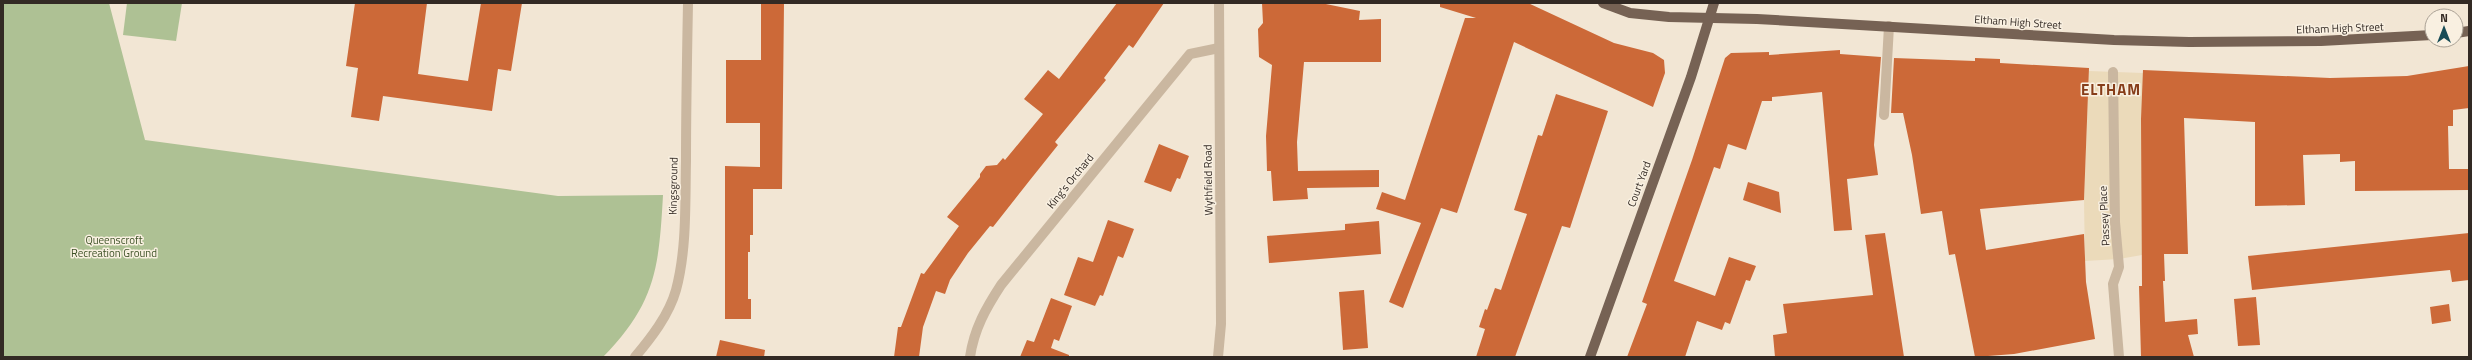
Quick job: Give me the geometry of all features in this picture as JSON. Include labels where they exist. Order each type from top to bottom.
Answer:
[{"type":"main road","name":"Eltham High Street","points":[[1604,3],[1630,13],[1889,26],[2114,40],[2189,42],[2337,41],[2424,36]]},
{"type":"main road","name":"Court Yard","points":[[1590,357],[1691,77],[1714,3]]},
{"type":"street","name":"Kingsground","points":[[634,357],[650,339],[664,315],[675,292],[681,265],[685,204],[688,3]]},
{"type":"street","name":"Wythfield Road","points":[[1218,357],[1222,324],[1219,3]]},
{"type":"street","points":[[1884,115],[1889,26]]},
{"type":"street","name":"King's Orchard","points":[[970,357],[972,341],[984,310],[1001,285],[1190,54],[1219,48]]},
{"type":"street","name":"Passey Place","points":[[2113,72],[2115,222],[2120,267],[2113,284],[2119,357]]},
{"type":"green space","name":"Queenscroft Recreation Ground","points":[[3,3],[109,3],[145,140],[558,196],[663,195],[656,264],[644,301],[634,319],[621,337],[603,357],[3,357]]},
{"type":"green space","points":[[127,3],[182,3],[176,41],[123,35]]},
{"type":"shaded area","points":[[2089,71],[2143,73],[2142,255],[2119,259],[2085,261],[2084,200]]},
{"type":"building","points":[[355,3],[427,3],[418,74],[468,81],[481,3],[522,3],[511,71],[498,69],[492,111],[383,96],[379,121],[351,117],[358,68],[346,66]]},
{"type":"building","points":[[761,3],[784,3],[782,189],[753,189],[753,235],[750,235],[750,252],[748,252],[748,299],[751,299],[751,319],[725,319],[725,166],[760,167],[760,123],[726,123],[726,60],[761,60]]},
{"type":"building","points":[[1117,3],[1164,3],[1133,48],[1129,45],[1104,78],[1106,80],[1055,142],[1058,145],[993,227],[990,226],[968,253],[950,280],[945,294],[936,291],[923,327],[919,357],[894,357],[898,327],[901,327],[921,273],[924,274],[959,226],[947,217],[980,177],[980,174],[986,166],[997,165],[1003,158],[1005,160],[1043,114],[1024,99],[1048,70],[1059,79]]},
{"type":"building","points":[[1262,3],[1321,3],[1360,11],[1359,20],[1381,19],[1381,62],[1304,62],[1297,142],[1298,171],[1379,170],[1379,187],[1307,188],[1308,199],[1273,201],[1271,171],[1267,171],[1266,136],[1272,65],[1259,57],[1258,29],[1263,23]]},
{"type":"building","points":[[1440,3],[1528,3],[1614,43],[1653,53],[1664,60],[1665,73],[1653,107],[1514,42],[1457,213],[1441,208],[1403,308],[1389,302],[1421,223],[1376,209],[1382,192],[1405,200],[1465,18],[1476,18],[1440,7]]},
{"type":"building","points":[[1840,50],[1840,54],[1881,57],[1874,145],[1878,175],[1847,179],[1852,230],[1834,231],[1822,92],[1772,97],[1772,101],[1762,101],[1746,150],[1728,144],[1720,169],[1714,167],[1674,281],[1715,296],[1729,257],[1756,266],[1750,281],[1746,280],[1730,324],[1725,322],[1722,330],[1697,321],[1685,357],[1627,357],[1647,304],[1642,302],[1692,160],[1725,58],[1731,53],[1769,52],[1769,55]]},
{"type":"building","points":[[1894,58],[1975,61],[1975,58],[2000,59],[2000,63],[2089,68],[2084,200],[1980,209],[1986,250],[2084,234],[2086,282],[2095,339],[2014,354],[1975,357],[1955,254],[1949,255],[1942,211],[1921,214],[1912,155],[1903,113],[1891,113]]},
{"type":"building","points":[[2469,66],[2469,108],[2453,110],[2453,126],[2448,126],[2449,169],[2469,169],[2469,190],[2355,191],[2355,161],[2340,162],[2340,154],[2303,155],[2305,205],[2255,206],[2255,122],[2184,118],[2188,254],[2164,254],[2165,281],[2163,281],[2165,322],[2197,319],[2198,334],[2188,335],[2194,357],[2141,357],[2139,286],[2142,286],[2141,119],[2143,70],[2330,78],[2407,76]]},
{"type":"building","points":[[1556,94],[1608,111],[1570,228],[1562,226],[1515,357],[1476,357],[1485,329],[1479,327],[1485,309],[1487,310],[1495,288],[1501,290],[1527,214],[1514,210],[1538,135],[1542,136]]},
{"type":"building","points":[[1159,144],[1189,156],[1180,179],[1177,178],[1171,192],[1144,182]]},
{"type":"building","points":[[1748,182],[1779,192],[1781,213],[1743,200]]},
{"type":"building","points":[[1108,220],[1134,229],[1123,258],[1118,256],[1103,296],[1100,295],[1095,306],[1064,295],[1078,257],[1093,262]]},
{"type":"building","points":[[1379,221],[1381,254],[1269,263],[1267,236],[1345,230],[1345,224]]},
{"type":"building","points":[[1885,233],[1904,357],[1775,357],[1773,335],[1787,333],[1783,304],[1873,295],[1865,235]]},
{"type":"building","points":[[2469,233],[2469,280],[2452,282],[2450,270],[2252,290],[2248,256]]},
{"type":"building","points":[[1364,290],[1368,348],[1343,350],[1339,292]]},
{"type":"building","points":[[2256,297],[2260,345],[2238,346],[2234,299]]},
{"type":"building","points":[[1051,298],[1072,306],[1059,341],[1054,339],[1051,348],[1069,355],[1069,357],[1020,357],[1027,340],[1034,342]]},
{"type":"building","points":[[2449,304],[2451,321],[2432,324],[2430,307]]},
{"type":"building","points":[[720,340],[765,350],[764,357],[716,357]]},
{"type":"district","name":"ELTHAM","points":[[2111,89]]}]
